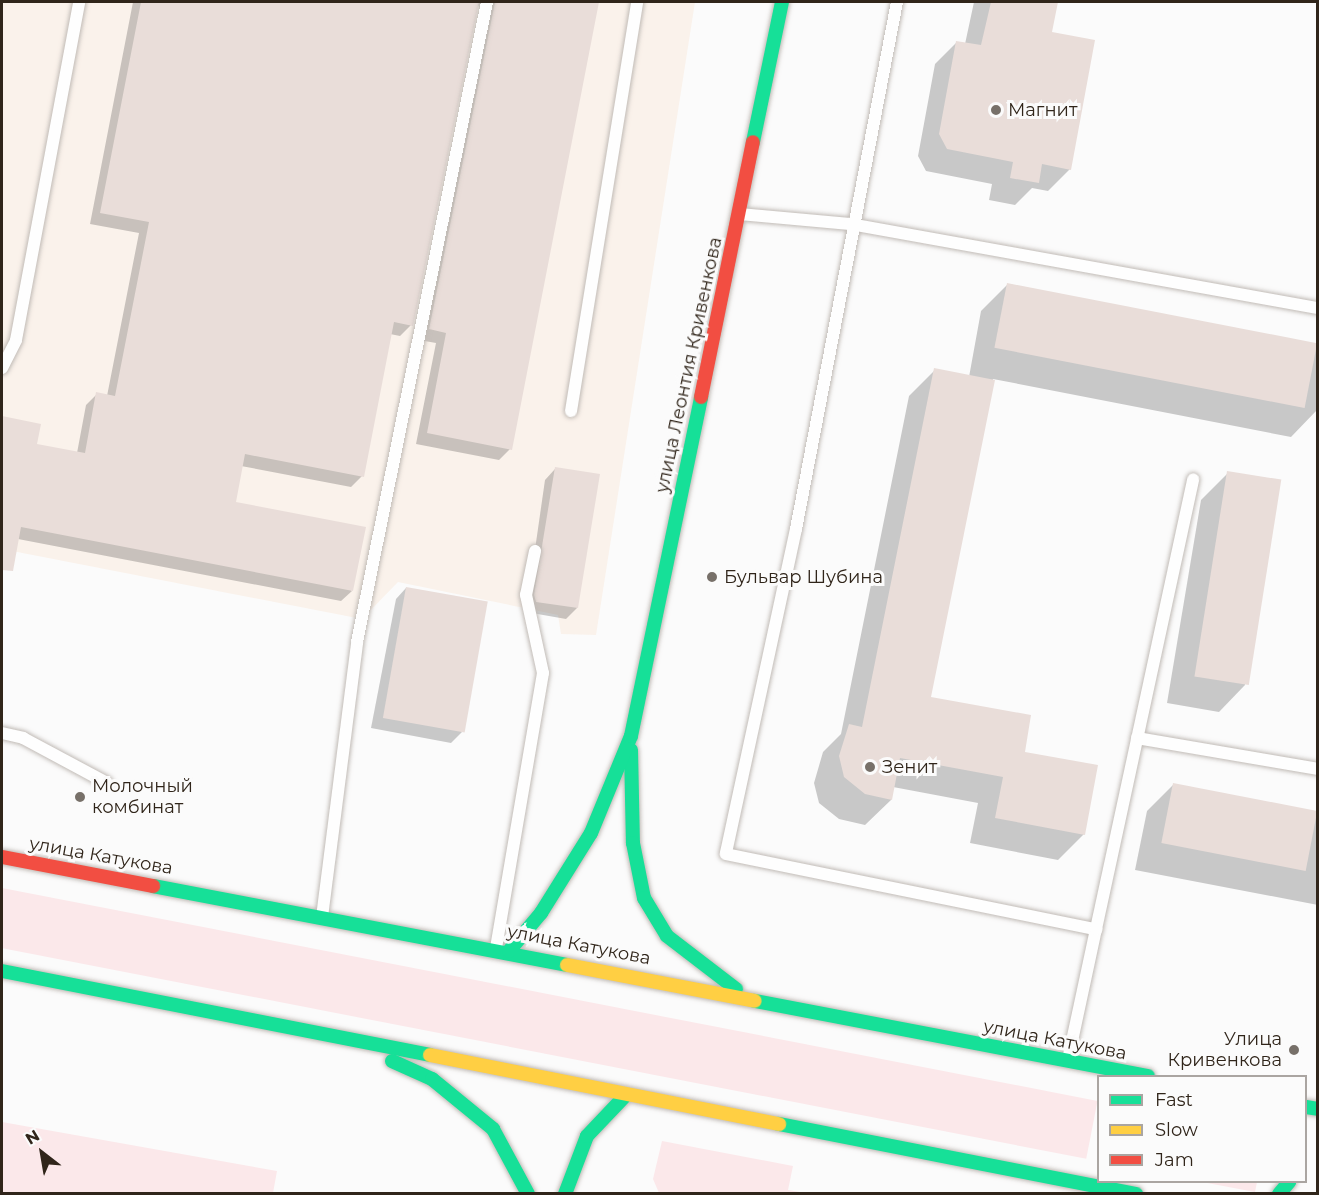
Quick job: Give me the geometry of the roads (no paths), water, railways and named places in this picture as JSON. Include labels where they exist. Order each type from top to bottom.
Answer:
[{"type":"main road","name":"улица Леонтия Кривенкова","points":[[631,736],[782,2]]},
{"type":"main road","points":[[502,949],[541,913],[591,833],[631,736]]},
{"type":"main road","points":[[631,736],[633,843],[644,898],[667,936],[749,997]]},
{"type":"main road","name":"улица Катукова","points":[[2,857],[502,949],[1137,1075]]},
{"type":"main road","points":[[2,971],[626,1096],[1136,1194]]},
{"type":"main road","points":[[341,1038],[432,1079],[493,1129],[528,1194]]},
{"type":"main road","points":[[565,1194],[587,1136],[626,1096]]},
{"type":"lane","points":[[2,368],[16,340],[79,2]]},
{"type":"lane","points":[[322,917],[357,642],[487,2]]},
{"type":"lane","points":[[571,411],[638,2]]},
{"type":"lane","points":[[897,2],[850,224],[796,529],[726,854],[1096,929]]},
{"type":"lane","points":[[738,214],[850,224],[1317,308]]},
{"type":"lane","points":[[1067,1062],[1193,479]]},
{"type":"lane","points":[[502,949],[543,673],[525,595],[535,551]]},
{"type":"lane","points":[[2,733],[23,738],[107,783]]},
{"type":"lane","points":[[1137,738],[1317,770]]},
{"type":"place","name":"Магнит","points":[[996,110]]},
{"type":"place","name":"Бульвар Шубина","points":[[712,577]]},
{"type":"place","name":"Зенит","points":[[870,767]]},
{"type":"place","name":"Молочный комбинат","points":[[80,797]]},
{"type":"place","name":"Улица Кривенкова","points":[[1294,1050]]}]
